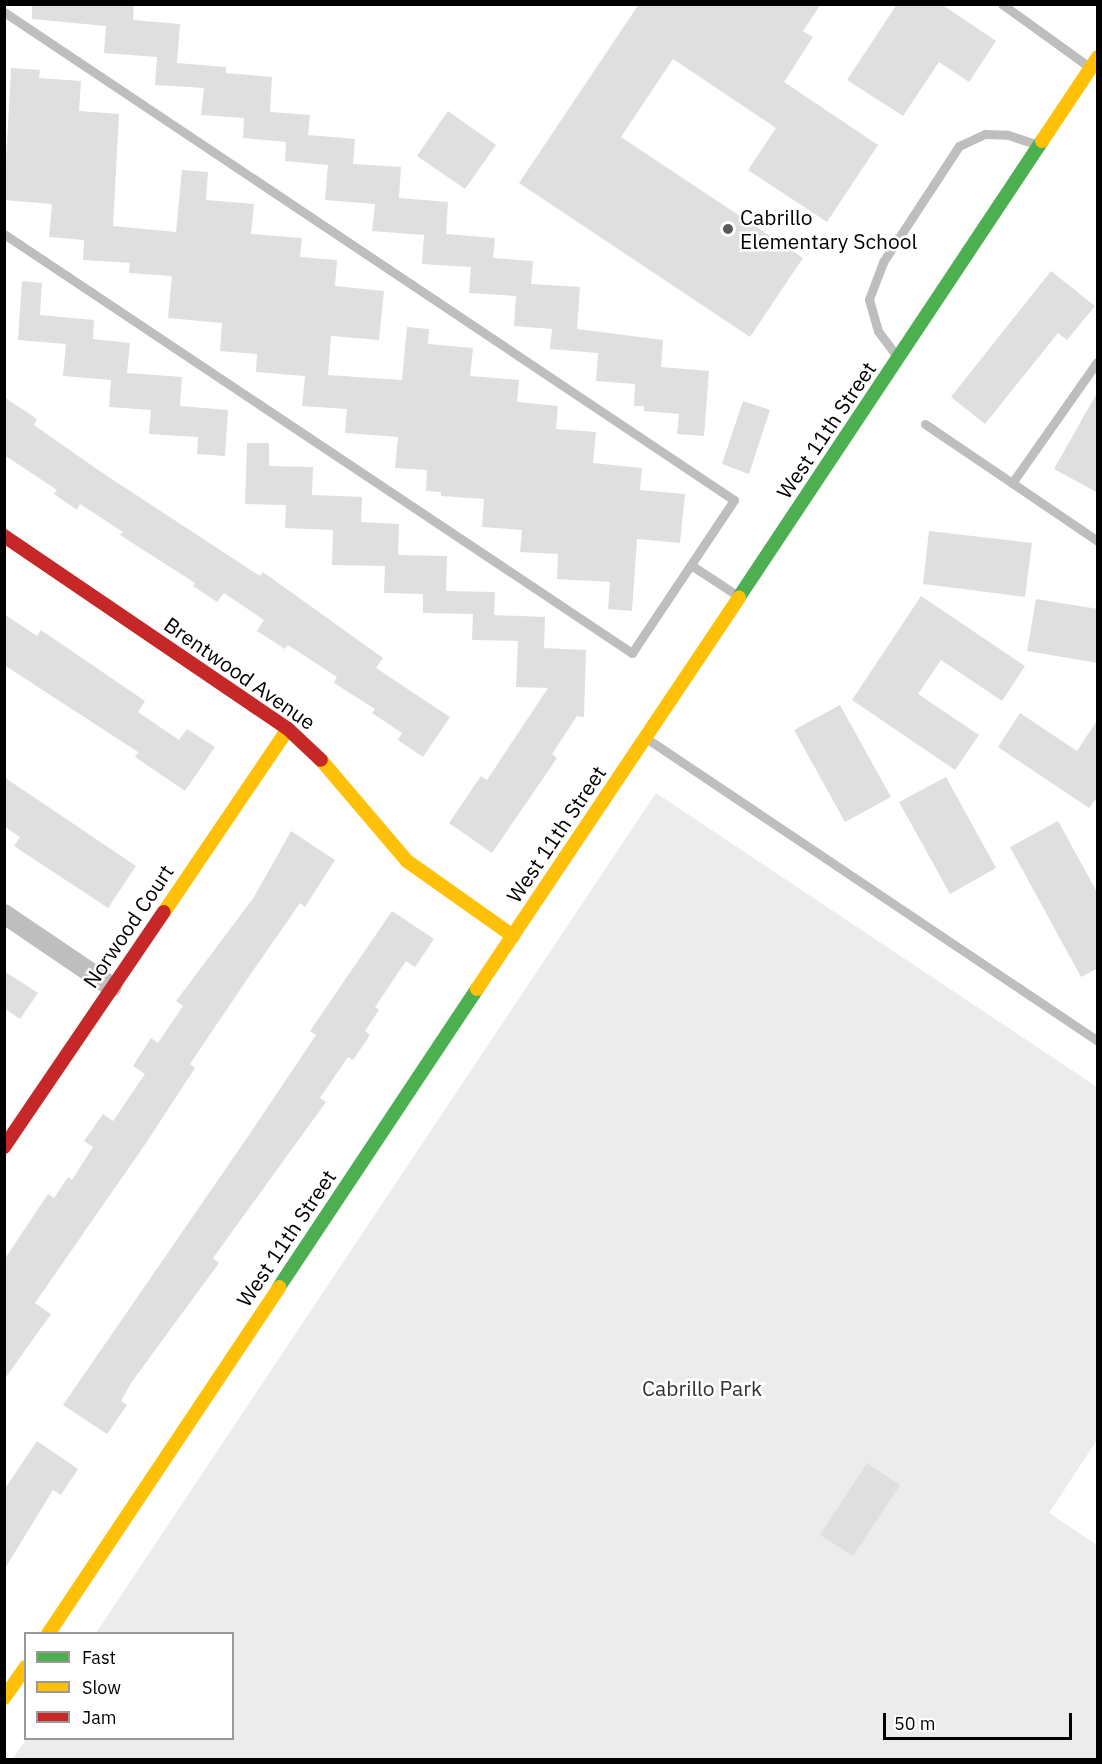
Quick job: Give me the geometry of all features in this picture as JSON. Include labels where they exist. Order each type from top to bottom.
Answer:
[{"type":"street","name":"West 11th Street","points":[[49,1632],[899,360],[1094,62]]},
{"type":"street","name":"Brentwood Avenue","points":[[4,536],[288,729],[328,766],[349,797],[407,861],[513,936]]},
{"type":"street","name":"Norwood Court","points":[[4,1147],[288,729]]},
{"type":"street","points":[[4,914],[112,987]]},
{"type":"street","points":[[4,1698],[24,1670]]},
{"type":"lane","points":[[1002,4],[1094,62]]},
{"type":"lane","points":[[4,12],[734,500],[632,653],[4,234]]},
{"type":"lane","points":[[899,360],[878,331],[868,299],[883,262],[952,156],[959,146],[985,134],[1008,135],[1041,145]]},
{"type":"lane","points":[[1012,483],[1097,362]]},
{"type":"lane","points":[[925,424],[1098,541]]},
{"type":"lane","points":[[691,565],[740,597]]},
{"type":"lane","points":[[646,738],[1098,1041]]},
{"type":"green space","name":"Cabrillo Park","points":[[656,793],[1097,1087],[1097,1440],[1049,1513],[1097,1545],[1097,1759],[12,1760],[25,1740],[234,1740],[234,1632],[97,1632]]},
{"type":"building","points":[[32,4],[134,4],[133,20],[180,24],[177,63],[226,67],[226,73],[272,77],[270,112],[310,115],[308,135],[355,139],[353,164],[401,167],[399,198],[448,202],[446,234],[495,238],[493,258],[533,261],[531,284],[580,287],[577,329],[663,340],[661,367],[709,371],[704,436],[677,434],[679,414],[644,411],[644,406],[634,406],[635,384],[596,381],[598,353],[550,349],[552,329],[514,326],[516,296],[469,293],[471,267],[422,264],[424,235],[372,231],[375,204],[325,200],[328,165],[285,161],[286,142],[243,138],[244,118],[201,115],[204,88],[155,85],[157,57],[104,53],[106,26],[32,19]]},
{"type":"building","points":[[639,4],[821,4],[803,31],[813,37],[784,82],[878,145],[827,222],[748,170],[776,128],[673,59],[621,137],[803,258],[750,337],[519,183]]},
{"type":"building","points":[[897,4],[941,4],[996,41],[969,82],[939,62],[903,116],[847,80]]},
{"type":"building","points":[[11,68],[40,70],[39,78],[81,81],[79,111],[119,114],[113,226],[176,232],[182,170],[208,172],[206,200],[254,204],[251,234],[302,238],[300,257],[337,260],[335,286],[384,291],[379,340],[331,336],[328,375],[402,380],[407,327],[429,329],[428,344],[473,348],[470,376],[519,380],[517,402],[558,406],[556,429],[596,432],[593,463],[642,468],[640,490],[685,494],[680,543],[637,539],[632,611],[608,609],[610,582],[557,579],[558,554],[520,552],[522,530],[482,527],[484,499],[441,496],[441,492],[426,491],[427,470],[395,468],[398,437],[345,433],[347,409],[302,406],[305,376],[256,372],[257,354],[220,351],[222,323],[168,318],[172,276],[129,273],[130,263],[83,260],[84,240],[49,237],[52,204],[4,200]]},
{"type":"building","points":[[448,111],[496,145],[465,189],[417,156]]},
{"type":"building","points":[[1051,271],[1095,306],[1067,340],[1058,333],[985,424],[951,397]]},
{"type":"building","points":[[22,281],[42,283],[40,315],[94,320],[93,339],[130,343],[127,373],[182,377],[180,406],[228,410],[225,456],[197,454],[198,437],[149,434],[151,410],[109,407],[111,380],[63,376],[66,344],[18,340]]},
{"type":"building","points":[[1098,391],[1098,493],[1054,469]]},
{"type":"building","points":[[4,397],[37,419],[34,425],[101,472],[260,576],[263,572],[383,658],[376,668],[450,717],[423,757],[398,740],[402,733],[372,713],[375,709],[334,683],[337,677],[288,645],[285,649],[257,631],[264,620],[224,593],[217,602],[193,586],[195,583],[120,535],[123,532],[80,504],[77,510],[54,494],[57,490],[4,455]]},
{"type":"building","points":[[743,401],[770,410],[749,474],[722,464]]},
{"type":"building","points":[[247,443],[269,443],[269,466],[313,467],[312,495],[362,497],[361,522],[399,524],[398,555],[447,556],[446,591],[495,592],[494,615],[545,617],[544,648],[586,650],[584,717],[577,716],[552,754],[557,758],[492,853],[449,823],[481,776],[487,780],[548,688],[516,687],[518,641],[472,640],[473,614],[423,613],[423,594],[384,593],[385,566],[332,565],[333,530],[285,528],[286,505],[245,504]]},
{"type":"building","points":[[929,531],[1032,543],[1025,597],[923,584]]},
{"type":"building","points":[[921,596],[1025,666],[1002,701],[941,660],[918,694],[979,735],[955,770],[852,700]]},
{"type":"building","points":[[1036,599],[1098,609],[1098,663],[1027,651]]},
{"type":"building","points":[[4,614],[37,636],[41,630],[145,701],[138,712],[179,740],[187,729],[215,747],[185,791],[135,757],[138,752],[4,665]]},
{"type":"building","points":[[840,705],[891,797],[845,822],[794,730]]},
{"type":"building","points":[[1020,713],[1077,751],[1098,719],[1098,796],[1089,808],[998,747]]},
{"type":"building","points":[[4,777],[136,866],[108,908],[14,846],[20,837],[4,826]]},
{"type":"building","points":[[946,777],[996,868],[950,894],[899,802]]},
{"type":"building","points":[[1058,821],[1098,894],[1098,968],[1081,977],[1010,847]]},
{"type":"building","points":[[291,831],[335,860],[305,907],[300,903],[248,978],[190,1064],[195,1068],[146,1143],[35,1303],[51,1314],[4,1380],[4,1260],[48,1194],[54,1198],[68,1177],[72,1180],[93,1147],[84,1141],[103,1114],[113,1121],[145,1074],[133,1066],[151,1038],[158,1043],[183,1006],[176,1001],[254,897]]},
{"type":"building","points":[[392,911],[434,939],[415,967],[406,961],[375,1007],[379,1010],[365,1031],[370,1035],[353,1060],[348,1057],[320,1098],[326,1102],[213,1258],[219,1263],[131,1383],[121,1401],[127,1405],[107,1434],[63,1405],[316,1035],[310,1031]]},
{"type":"building","points":[[4,971],[38,993],[20,1019],[4,1008]]},
{"type":"building","points":[[37,1441],[78,1469],[61,1495],[53,1490],[4,1570],[4,1490]]},
{"type":"building","points":[[867,1463],[900,1485],[853,1556],[820,1535]]},
{"type":"traffic: fast","points":[[739,597],[1042,141]]},
{"type":"traffic: fast","points":[[279,1287],[477,989]]},
{"type":"traffic: slow","points":[[1042,141],[1098,57]]},
{"type":"traffic: slow","points":[[477,989],[739,597]]},
{"type":"traffic: slow","points":[[164,912],[288,729]]},
{"type":"traffic: slow","points":[[321,760],[407,861],[513,936]]},
{"type":"traffic: slow","points":[[49,1632],[279,1287]]},
{"type":"traffic: slow","points":[[4,1698],[24,1670]]},
{"type":"traffic: jam","points":[[4,536],[288,729],[321,760]]},
{"type":"traffic: jam","points":[[4,1147],[164,912]]},
{"type":"place","name":"Cabrillo Elementary School","points":[[728,229]]}]
